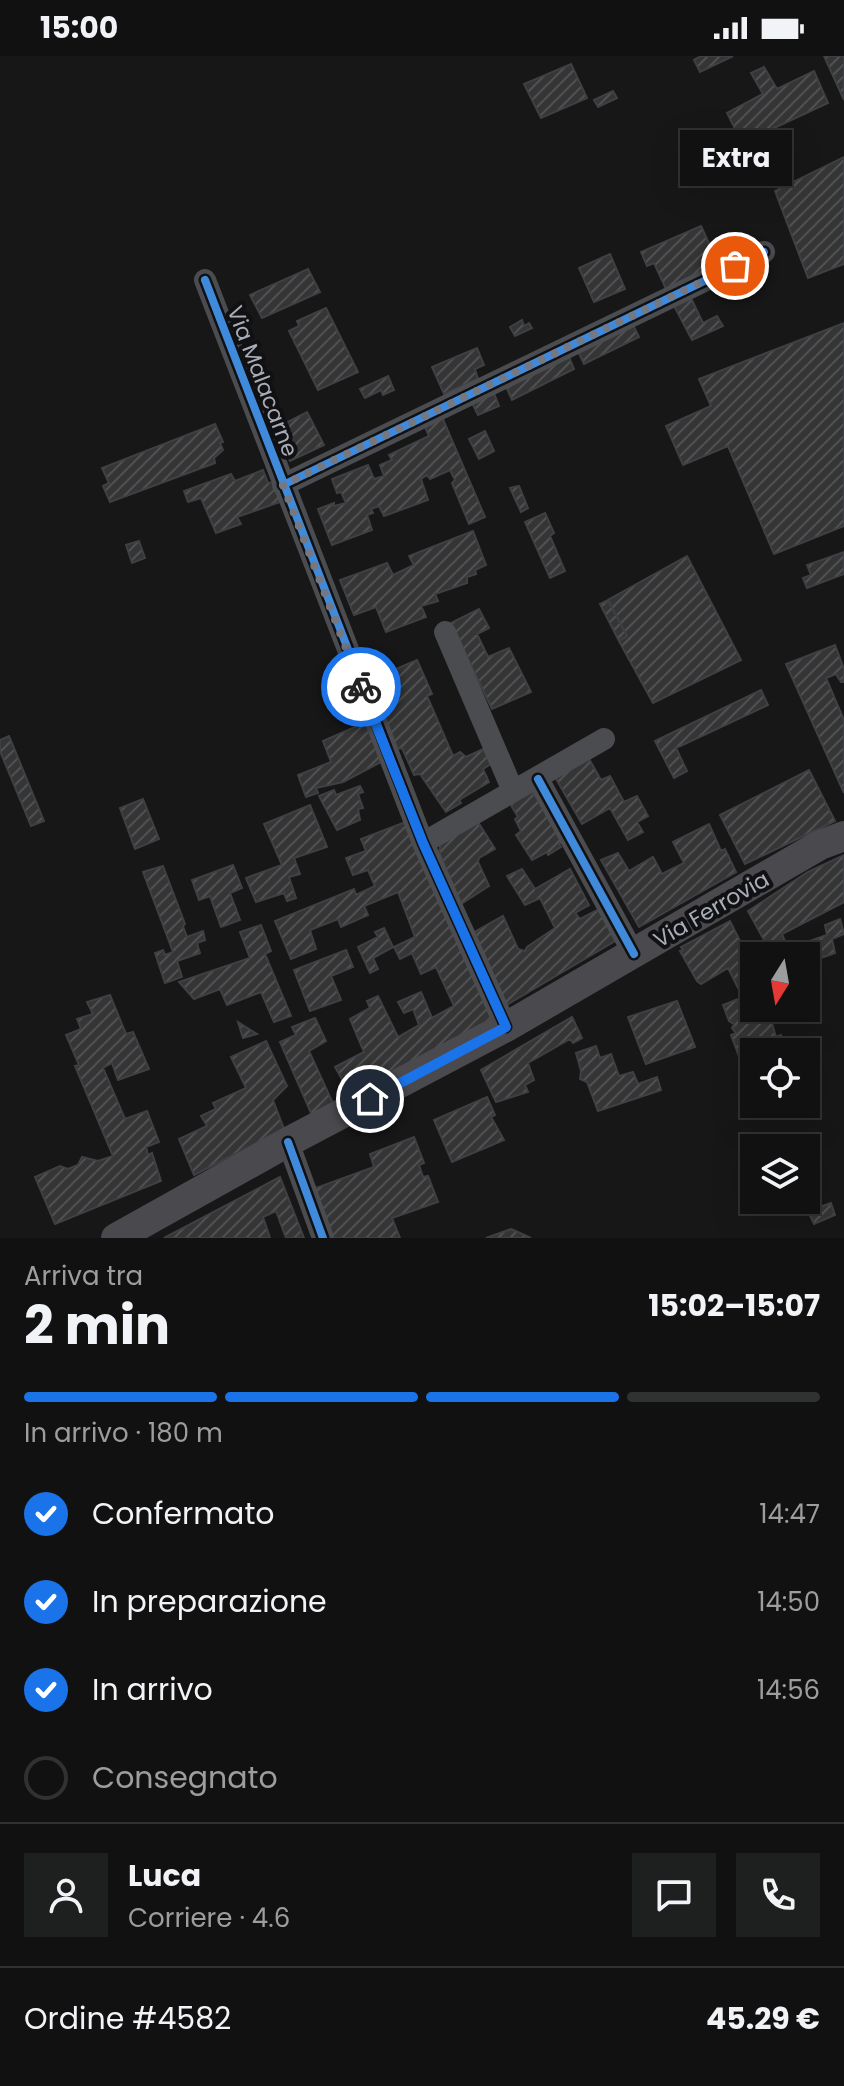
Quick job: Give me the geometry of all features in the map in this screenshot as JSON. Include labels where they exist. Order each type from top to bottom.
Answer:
[{"type":"main road","name":"Via Ferrovia","points":[[116,1238],[288,1142],[506,1027],[820,845],[844,836]]},
{"type":"street","points":[[283,485],[764,252]]},
{"type":"street","name":"Via Malacarne","points":[[205,280],[423,843],[506,1027]]},
{"type":"street","points":[[445,632],[513,791]]},
{"type":"street","points":[[423,843],[604,739]]},
{"type":"street","points":[[538,779],[634,954]]},
{"type":"street","points":[[288,1142],[323,1238]]},
{"type":"building","points":[[701,56],[733,56],[700,72],[694,60]]},
{"type":"building","points":[[824,56],[843,56],[844,100]]},
{"type":"building","points":[[571,64],[587,98],[541,118],[524,84]]},
{"type":"building","points":[[764,67],[777,89],[814,71],[828,103],[742,143],[727,113],[763,94],[751,73]]},
{"type":"building","points":[[613,91],[617,98],[598,107],[594,100]]},
{"type":"building","points":[[760,144],[772,173],[763,178],[750,148]]},
{"type":"building","points":[[844,157],[844,264],[808,278],[775,191]]},
{"type":"building","points":[[713,170],[718,180],[709,185],[704,175]]},
{"type":"building","points":[[701,226],[719,265],[666,289],[654,263],[647,266],[641,252]]},
{"type":"building","points":[[610,254],[625,289],[594,302],[579,268]]},
{"type":"building","points":[[308,269],[320,292],[262,318],[250,295]]},
{"type":"building","points":[[689,294],[703,323],[717,316],[723,326],[692,340],[672,302]]},
{"type":"building","points":[[326,308],[358,372],[318,390],[289,331],[299,326],[297,321]]},
{"type":"building","points":[[522,320],[524,326],[529,323],[532,328],[515,336],[510,327]]},
{"type":"building","points":[[631,321],[639,337],[584,364],[576,347]]},
{"type":"building","points":[[844,323],[844,526],[774,554],[728,446],[683,465],[666,426],[711,406],[699,379]]},
{"type":"building","points":[[477,348],[484,365],[475,369],[478,379],[444,394],[432,367]]},
{"type":"building","points":[[567,352],[574,369],[512,400],[504,382]]},
{"type":"building","points":[[388,376],[394,390],[383,395],[381,390],[365,398],[360,389]]},
{"type":"building","points":[[492,388],[499,406],[478,415],[470,399]]},
{"type":"building","points":[[307,412],[324,445],[290,461],[274,429]]},
{"type":"building","points":[[442,417],[485,517],[469,524],[452,483],[455,480],[450,470],[430,479],[427,475],[421,479],[428,500],[384,516],[379,506],[371,509],[373,513],[367,515],[372,530],[332,545],[318,509],[334,503],[334,506],[346,503],[341,492],[337,493],[332,479],[368,465],[374,479],[384,476],[380,465],[392,460],[389,455],[429,436],[424,425]]},
{"type":"building","points":[[215,424],[223,450],[214,458],[215,463],[110,502],[103,486],[109,483],[102,468]]},
{"type":"building","points":[[485,431],[494,451],[479,459],[469,439]]},
{"type":"building","points":[[263,470],[268,483],[275,482],[283,501],[237,517],[241,524],[216,533],[201,498],[188,502],[184,491],[231,474],[235,481]]},
{"type":"building","points":[[519,486],[528,508],[521,512],[510,488]]},
{"type":"building","points":[[545,513],[554,533],[550,536],[565,571],[550,578],[525,522]]},
{"type":"building","points":[[473,531],[486,565],[467,577],[467,583],[435,594],[438,601],[421,606],[426,617],[386,632],[376,607],[354,615],[340,580],[387,563],[393,575],[414,565],[409,556]]},
{"type":"building","points":[[139,541],[145,558],[132,563],[126,545]]},
{"type":"building","points":[[844,552],[844,574],[807,588],[803,578],[811,575],[807,565]]},
{"type":"building","points":[[687,556],[741,660],[653,703],[619,641],[627,636],[608,600]]},
{"type":"building","points":[[608,600],[627,636],[619,641],[600,604]]},
{"type":"building","points":[[479,609],[489,628],[477,634],[488,657],[509,648],[531,692],[492,709],[451,623]]},
{"type":"building","points":[[835,645],[844,669],[844,682],[836,674],[826,678],[844,720],[844,793],[786,664]]},
{"type":"building","points":[[417,660],[432,694],[427,696],[453,756],[460,752],[466,757],[483,749],[491,764],[483,769],[489,782],[459,800],[461,803],[446,812],[420,774],[414,775],[402,748],[397,749],[370,680]]},
{"type":"building","points":[[761,690],[768,705],[676,748],[687,771],[674,778],[655,741]]},
{"type":"building","points":[[366,722],[383,761],[343,782],[316,788],[318,793],[306,797],[298,775],[331,762],[323,741]]},
{"type":"building","points":[[9,736],[44,821],[31,826],[0,751],[0,740]]},
{"type":"building","points":[[588,757],[601,780],[610,776],[624,802],[637,796],[648,816],[637,822],[643,832],[628,840],[610,808],[582,824],[555,777]]},
{"type":"building","points":[[809,770],[835,821],[745,864],[720,815]]},
{"type":"building","points":[[360,786],[363,792],[358,794],[363,808],[358,809],[360,820],[337,830],[319,796],[334,790],[336,795]]},
{"type":"building","points":[[531,789],[562,842],[559,844],[561,847],[548,855],[547,852],[532,860],[516,835],[521,831],[515,819],[518,817],[509,802]]},
{"type":"building","points":[[143,799],[159,839],[135,849],[120,808]]},
{"type":"building","points":[[310,805],[327,847],[294,858],[300,874],[289,877],[296,898],[287,901],[284,893],[256,902],[246,878],[282,865],[264,824]]},
{"type":"building","points":[[408,821],[495,1023],[354,1101],[335,1067],[364,1052],[350,1019],[370,1008],[367,1001],[378,996],[398,1037],[419,1025],[413,1009],[404,1013],[398,1002],[421,992],[432,1018],[454,1006],[436,967],[421,974],[412,953],[400,959],[394,947],[415,937],[398,892],[364,906],[368,915],[341,927],[338,919],[310,930],[316,949],[291,959],[275,921],[354,889],[356,895],[375,886],[368,870],[353,875],[346,858],[366,851],[361,839]]},
{"type":"building","points":[[478,822],[495,849],[479,858],[478,862],[489,886],[461,904],[439,852],[441,843]]},
{"type":"building","points":[[709,824],[721,851],[725,849],[736,872],[639,927],[601,860],[618,853],[629,871],[653,857],[662,874],[684,863],[673,842]]},
{"type":"building","points":[[844,855],[844,902],[782,934],[785,942],[761,942],[764,940],[748,911],[808,872]]},
{"type":"building","points":[[233,865],[242,888],[230,893],[240,920],[221,927],[210,896],[199,900],[192,880]]},
{"type":"building","points":[[163,866],[187,937],[203,931],[205,940],[197,943],[200,953],[177,961],[182,977],[165,983],[155,953],[163,950],[165,955],[173,952],[143,872]]},
{"type":"building","points":[[522,869],[535,889],[570,869],[589,905],[575,913],[580,919],[599,909],[617,940],[503,1007],[471,934],[503,916],[518,949],[525,951],[555,928],[540,898],[525,905],[507,876]]},
{"type":"building","points":[[840,919],[844,934],[832,939],[835,953],[820,958],[820,942],[810,941],[827,935],[825,925]]},
{"type":"building","points":[[730,921],[740,942],[740,987],[728,968],[701,984],[680,951],[683,950],[681,947]]},
{"type":"building","points":[[261,925],[271,951],[265,954],[291,1016],[274,1022],[261,992],[227,1005],[220,989],[194,999],[179,982],[250,958],[240,932]]},
{"type":"building","points":[[384,928],[393,947],[373,958],[378,969],[370,973],[358,947],[378,937],[375,932]]},
{"type":"building","points":[[346,950],[353,967],[331,976],[341,1000],[310,1011],[294,970]]},
{"type":"building","points":[[110,995],[126,1034],[133,1032],[149,1069],[118,1080],[112,1063],[103,1068],[125,1119],[147,1111],[159,1142],[146,1147],[148,1155],[152,1153],[161,1181],[55,1224],[35,1177],[60,1166],[68,1169],[78,1165],[82,1157],[98,1161],[113,1156],[75,1066],[79,1065],[66,1035],[81,1029],[77,1019],[93,1014],[87,1002]]},
{"type":"building","points":[[740,998],[740,1022],[772,1022],[776,1037],[781,1035],[782,1038],[740,1038],[740,1059],[731,1035],[736,1033],[732,1028],[734,1024],[729,1021],[723,1005]]},
{"type":"building","points":[[677,1001],[695,1047],[646,1064],[628,1017]]},
{"type":"building","points":[[572,1017],[582,1038],[573,1043],[570,1039],[528,1063],[534,1080],[525,1085],[528,1092],[496,1102],[481,1070]]},
{"type":"building","points":[[315,1018],[326,1041],[309,1051],[336,1110],[314,1120],[280,1042],[296,1035],[292,1027]]},
{"type":"building","points":[[238,1022],[257,1034],[243,1038]]},
{"type":"building","points":[[266,1041],[287,1086],[273,1100],[284,1129],[194,1175],[179,1139],[207,1126],[201,1116],[216,1109],[213,1103],[246,1088],[231,1057]]},
{"type":"building","points":[[596,1046],[600,1058],[611,1054],[619,1076],[633,1072],[638,1084],[657,1077],[661,1090],[598,1111],[587,1082],[580,1079],[576,1053]]},
{"type":"building","points":[[487,1097],[495,1115],[491,1117],[504,1140],[452,1162],[434,1120]]},
{"type":"building","points":[[414,1137],[424,1163],[419,1165],[423,1177],[428,1176],[438,1202],[392,1218],[400,1238],[331,1238],[313,1189],[374,1167],[370,1154]]},
{"type":"building","points":[[280,1177],[304,1238],[286,1238],[276,1211],[263,1217],[270,1238],[164,1238]]},
{"type":"building","points":[[831,1203],[835,1215],[814,1224],[809,1214],[820,1214],[820,1207]]},
{"type":"building","points":[[511,1229],[531,1238],[486,1238]]},
{"type":"cycle path","points":[[283,485],[764,252]]},
{"type":"cycle path","points":[[205,280],[423,843],[506,1027]]},
{"type":"cycle path","points":[[538,779],[634,954]]},
{"type":"cycle path","points":[[288,1142],[323,1238]]},
{"type":"way so far","points":[[361,687],[283,485],[735,266]]},
{"type":"place","name":"Extra","points":[[735,266]]},
{"type":"route","points":[[361,687],[423,843],[506,1027],[370,1099]]}]
